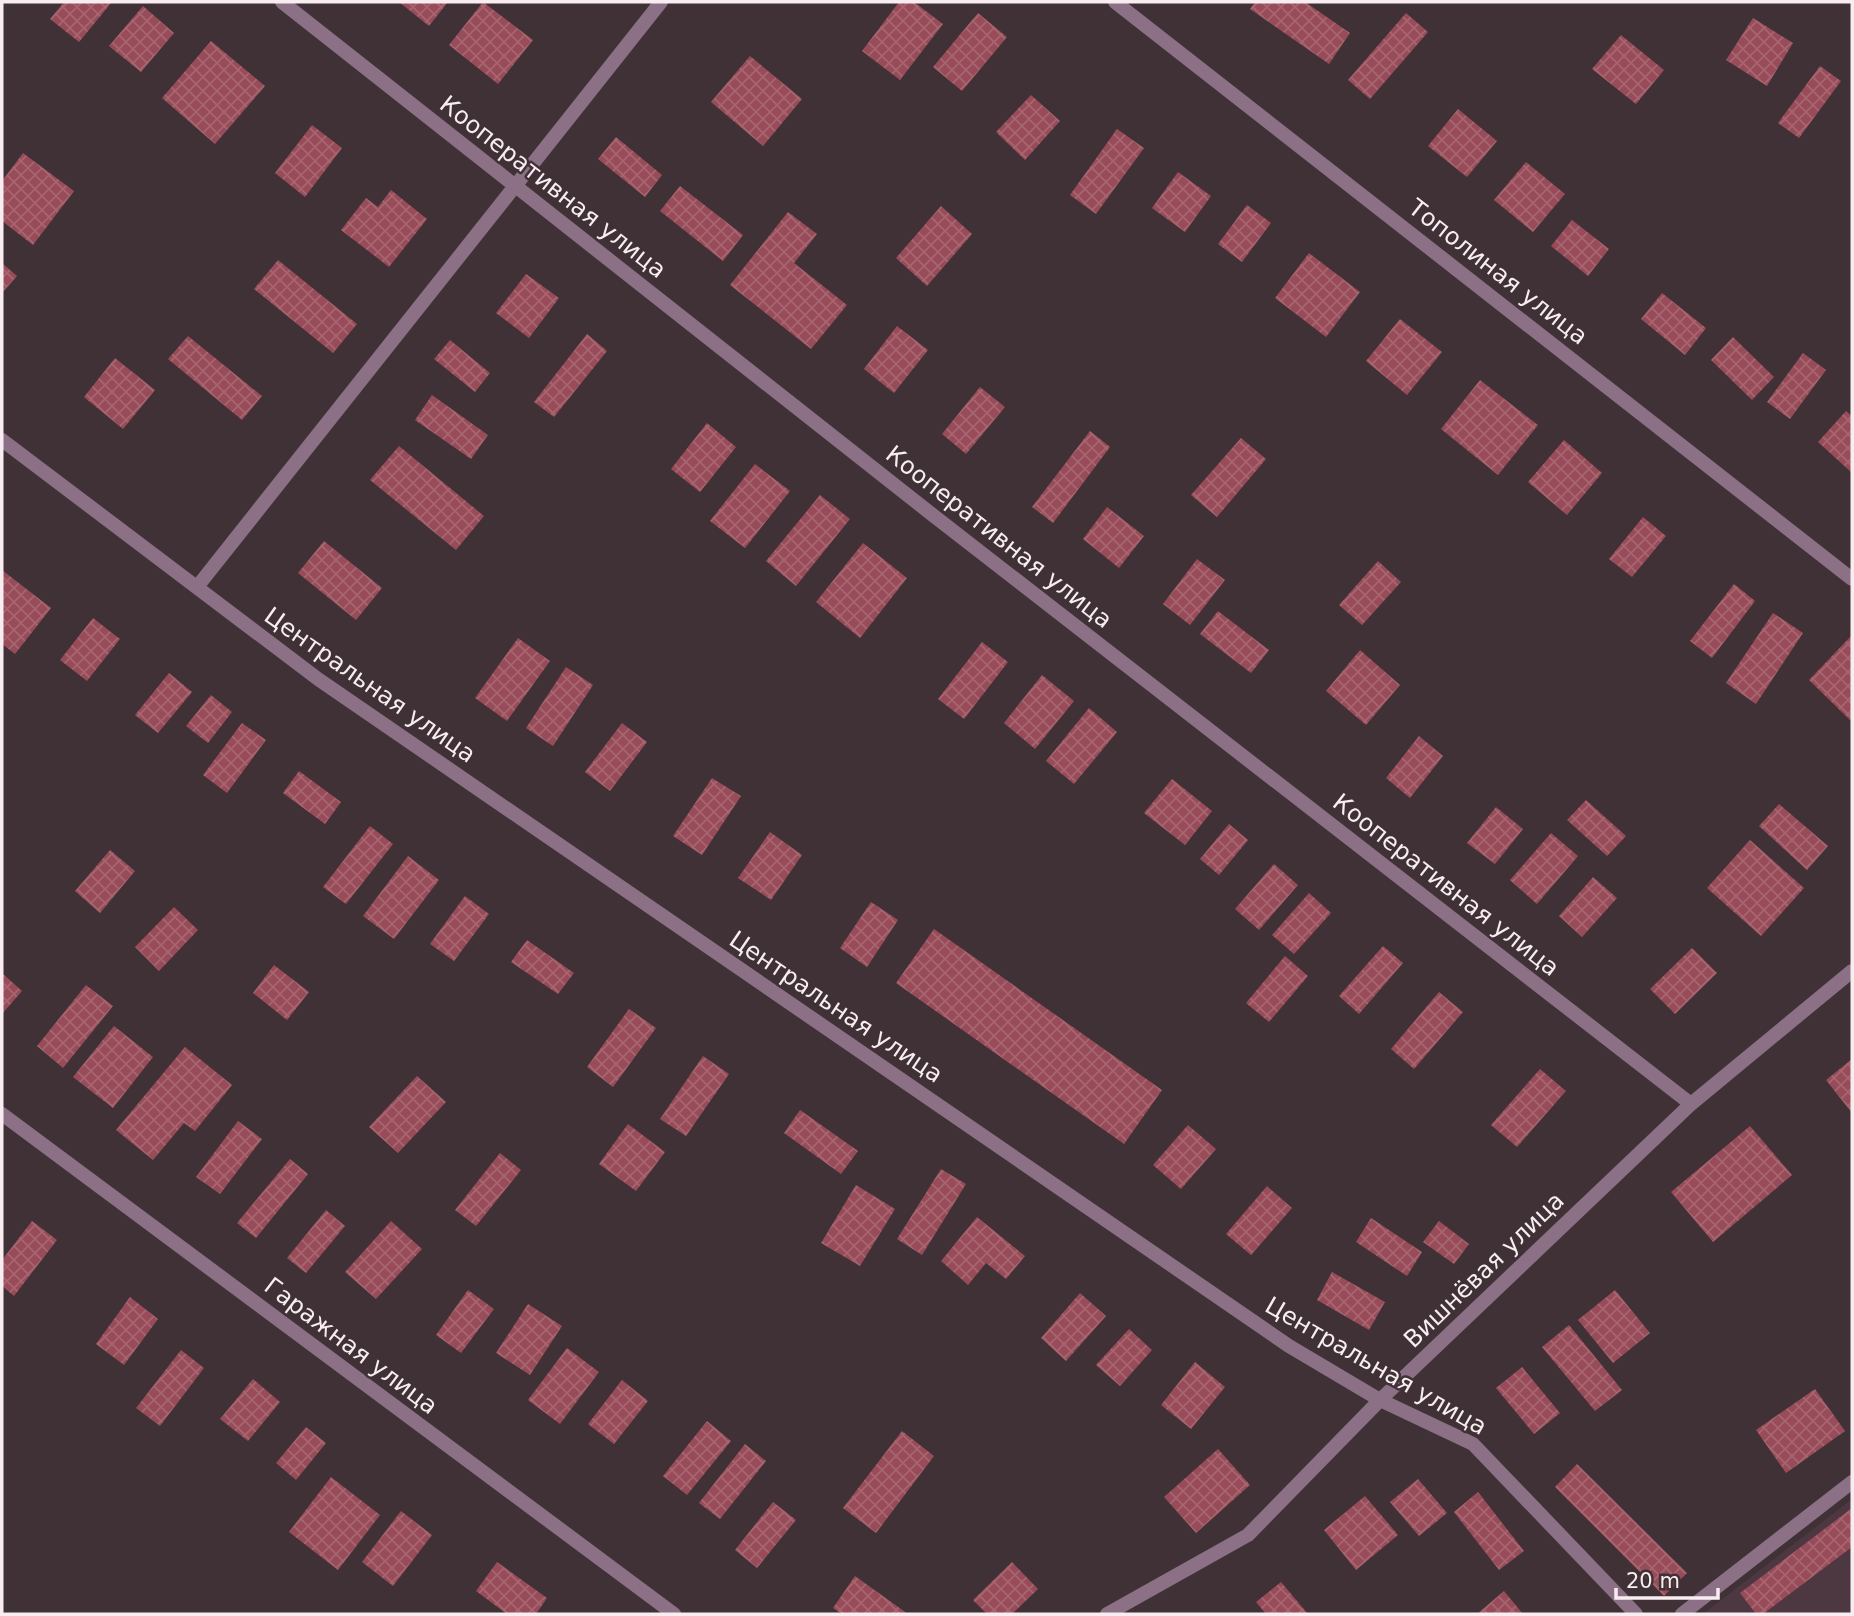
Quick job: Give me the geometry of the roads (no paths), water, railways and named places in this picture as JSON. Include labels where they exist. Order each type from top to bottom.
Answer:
[{"type":"street","name":"Кооперативная улица","points":[[282,2],[934,516],[1691,1104]]},
{"type":"street","points":[[197,587],[661,2]]},
{"type":"street","name":"Тополиная улица","points":[[1115,2],[1852,579]]},
{"type":"street","name":"Центральная улица","points":[[2,440],[318,679],[1289,1346],[1380,1401],[1473,1444],[1636,1614]]},
{"type":"street","name":"Вишнёвая улица","points":[[1107,1614],[1248,1535],[1380,1401],[1691,1104],[1852,971]]},
{"type":"street","name":"Гаражная улица","points":[[2,1114],[674,1614]]},
{"type":"street","points":[[1682,1614],[1852,1482]]}]
